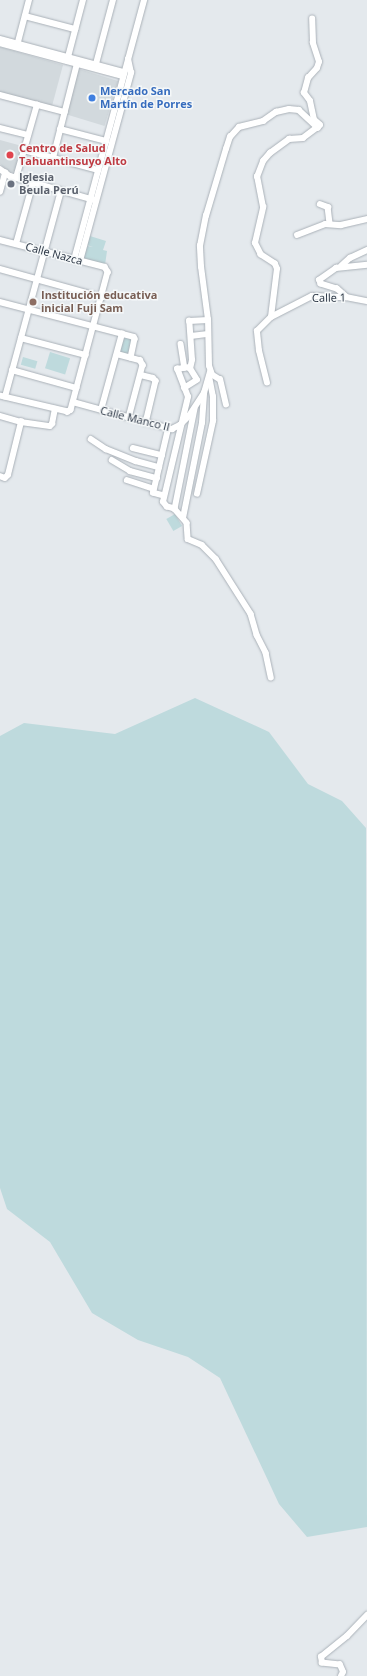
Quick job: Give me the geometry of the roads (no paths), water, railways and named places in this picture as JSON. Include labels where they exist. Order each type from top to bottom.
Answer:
[{"type":"street","points":[[17,46],[29,0]]},
{"type":"street","points":[[67,59],[82,0]]},
{"type":"street","points":[[96,64],[113,0]]},
{"type":"street","points":[[93,200],[98,170],[144,0]]},
{"type":"street","points":[[25,16],[75,29]]},
{"type":"street","points":[[312,19],[313,43],[319,59],[319,65],[308,78],[304,93],[310,101],[314,120],[320,125],[318,128]]},
{"type":"street","points":[[0,39],[17,46]]},
{"type":"street","points":[[0,43],[67,59],[96,64],[124,74]]},
{"type":"street","points":[[77,260],[93,200],[131,73],[128,58]]},
{"type":"street","points":[[67,59],[77,64],[124,74]]},
{"type":"street","points":[[53,158],[77,64]]},
{"type":"street","points":[[0,95],[64,112]]},
{"type":"street","points":[[16,178],[37,105]]},
{"type":"street","points":[[197,494],[213,422],[213,391],[210,374],[208,320],[201,267],[200,241],[230,138],[236,130],[243,125],[263,121],[279,111],[289,108],[298,110],[318,128]]},
{"type":"street","points":[[0,128],[28,135]]},
{"type":"street","points":[[271,317],[277,269],[275,264],[261,255],[255,243],[263,207],[257,181],[258,172],[267,156],[289,139],[303,138],[318,128]]},
{"type":"street","points":[[60,129],[106,141]]},
{"type":"street","points":[[24,150],[98,170]]},
{"type":"street","points":[[0,192],[2,171],[16,178],[93,200]]},
{"type":"street","points":[[16,244],[33,183]]},
{"type":"street","points":[[0,269],[37,279],[102,297],[71,410],[68,412],[2,396],[12,370],[29,309],[37,279],[44,252],[61,191]]},
{"type":"street","points":[[320,204],[328,207],[330,223]]},
{"type":"street","points":[[297,235],[330,223],[341,224],[367,219]]},
{"type":"street","name":"Calle Nazca","points":[[0,240],[107,269],[108,272],[102,297]]},
{"type":"street","points":[[346,296],[338,289],[318,281],[329,272],[341,266],[350,258],[367,250]]},
{"type":"street","points":[[341,266],[367,265]]},
{"type":"street","name":"Calle 1","points":[[267,383],[259,351],[257,331],[271,317],[312,296],[346,296],[367,301]]},
{"type":"street","points":[[0,302],[134,337],[135,339],[131,358]]},
{"type":"street","points":[[188,367],[191,336],[190,321],[208,320]]},
{"type":"street","points":[[101,410],[122,334]]},
{"type":"street","points":[[191,336],[208,334]]},
{"type":"street","points":[[21,338],[86,355]]},
{"type":"street","points":[[181,344],[188,367],[197,380],[184,388]]},
{"type":"street","points":[[117,354],[142,362],[141,374],[129,418]]},
{"type":"street","points":[[188,367],[177,368],[188,397],[164,496],[164,504],[170,509],[175,509],[183,518],[188,526],[188,539],[202,545],[216,559],[251,614],[257,635],[266,653],[270,677]]},
{"type":"street","points":[[12,370],[77,388]]},
{"type":"street","points":[[141,374],[153,378],[156,381],[146,423]]},
{"type":"street","points":[[183,518],[202,423],[204,393],[210,374]]},
{"type":"street","points":[[210,374],[220,380],[226,405]]},
{"type":"street","name":"Calle Manco II","points":[[73,402],[168,429],[177,428],[195,409],[204,393]]},
{"type":"street","points":[[51,425],[55,409]]},
{"type":"street","points":[[175,509],[195,409]]},
{"type":"street","points":[[0,413],[51,425]]},
{"type":"street","points":[[0,416],[22,422],[51,425]]},
{"type":"street","points":[[3,477],[22,422]]},
{"type":"street","points":[[164,496],[153,493],[168,429]]},
{"type":"street","points":[[91,439],[106,449],[136,461],[159,467]]},
{"type":"street","points":[[133,448],[162,455]]},
{"type":"street","points":[[112,460],[130,471],[157,478]]},
{"type":"street","points":[[127,480],[154,489]]},
{"type":"street","points":[[341,1676],[343,1672],[340,1665],[322,1663],[321,1657],[347,1636],[367,1615]]},
{"type":"place","name":"Mercado San Martín de Porres","points":[[92,98]]},
{"type":"place","name":"Centro de Salud Tahuantinsuyo Alto","points":[[10,155]]},
{"type":"place","name":"Iglesia Beula Perú","points":[[11,184]]},
{"type":"place","name":"Institución educativa inicial Fuji Sam","points":[[33,302]]}]
